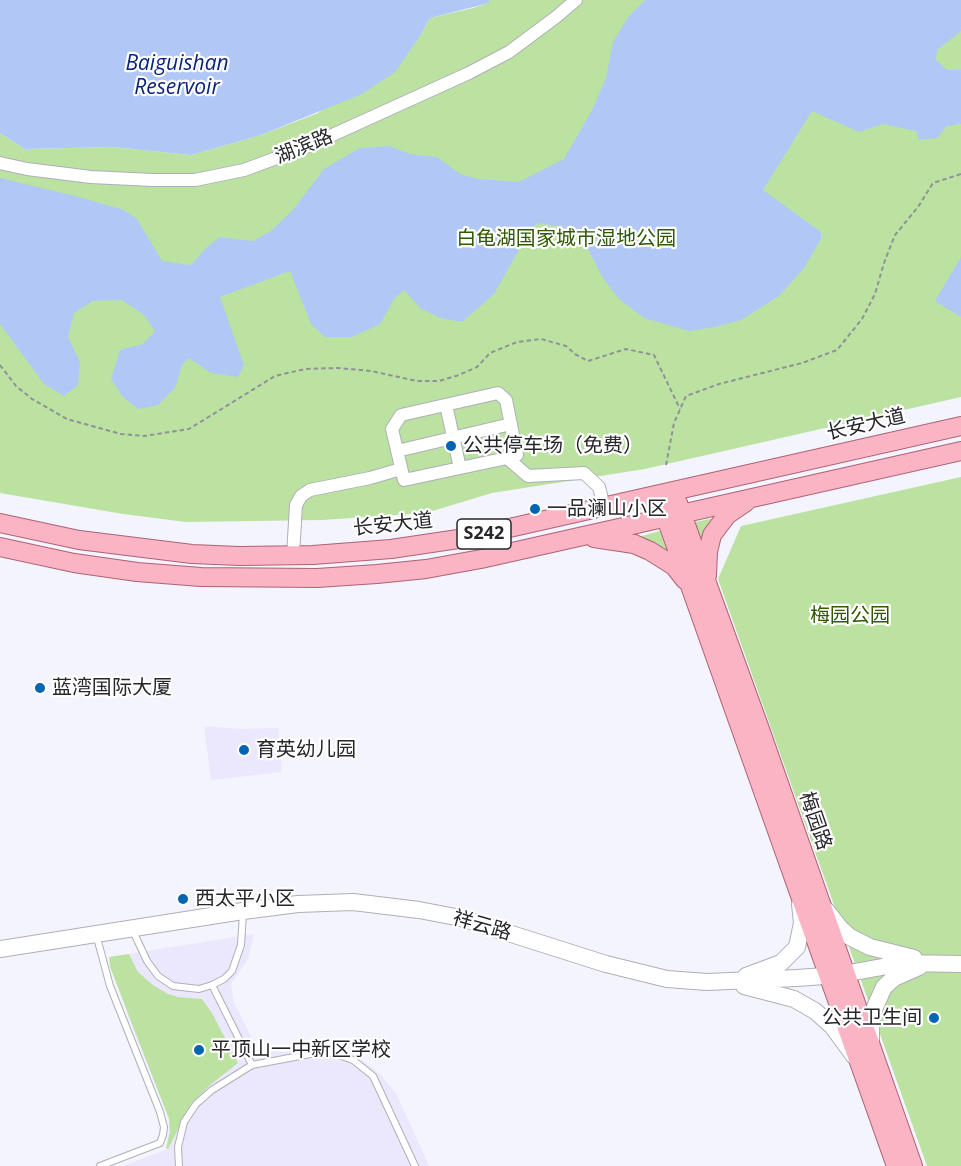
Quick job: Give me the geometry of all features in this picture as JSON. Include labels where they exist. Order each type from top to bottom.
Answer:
[{"type":"main road","name":"长安大道","points":[[0,523],[79,540],[215,555],[293,555],[422,546],[961,426]]},
{"type":"main road","name":"S242","points":[[0,548],[74,563],[137,572],[201,577],[317,578],[426,569],[583,537],[961,451]]},
{"type":"main road","name":"梅园路","points":[[665,493],[837,975],[861,1066],[896,1166]]},
{"type":"main road","points":[[583,537],[634,544],[674,566],[699,586],[710,540],[715,530],[727,515],[757,496]]},
{"type":"main road","points":[[806,888],[850,937],[870,947],[929,962]]},
{"type":"main road","points":[[729,982],[782,963],[797,947],[806,888]]},
{"type":"main road","name":"祥云路","points":[[0,949],[243,911],[335,902],[370,903],[461,918],[606,964],[677,980],[729,982],[837,975],[904,963],[961,964]]},
{"type":"main road","points":[[871,1048],[871,1022],[884,987],[894,978],[929,962]]},
{"type":"main road","name":"梅园路","points":[[837,975],[871,1048],[913,1166]]},
{"type":"main road","points":[[729,982],[794,999],[815,1011],[832,1026],[861,1066]]},
{"type":"street","name":"湖滨路","points":[[0,163],[27,169],[91,177],[152,180],[195,180],[244,170],[306,147],[469,73],[509,52],[576,0]]},
{"type":"street","points":[[498,393],[506,400],[517,455],[404,480],[392,429],[401,415],[446,405],[498,393]]},
{"type":"street","points":[[446,405],[460,468]]},
{"type":"street","points":[[397,451],[511,424]]},
{"type":"street","points":[[507,458],[528,476],[584,473],[598,487],[604,507]]},
{"type":"street","points":[[293,555],[296,505],[301,496],[310,490],[401,469]]},
{"type":"lane","points":[[131,928],[151,967],[166,982],[190,989],[212,985],[224,979],[232,971],[237,960],[243,927],[243,911]]},
{"type":"lane","points":[[96,933],[110,986],[164,1127],[164,1135],[159,1143],[100,1166]]},
{"type":"lane","points":[[212,985],[252,1065]]},
{"type":"lane","points":[[178,1166],[180,1135],[190,1113],[212,1090],[252,1065],[321,1052],[333,1053],[354,1060],[373,1076],[416,1166]]},
{"type":"path","points":[[666,465],[674,423],[686,396],[719,384],[802,363],[837,350],[862,319],[875,294],[884,263],[896,235],[933,183],[961,174]]},
{"type":"path","points":[[0,365],[16,386],[32,399],[67,419],[121,434],[144,436],[189,429],[275,376],[285,373],[304,369],[338,368],[371,370],[417,381],[439,381],[477,367],[490,353],[499,349],[517,342],[542,339],[566,346],[588,361],[626,349],[654,355],[680,409]]},
{"type":"shaded area","name":"育英幼儿园","points":[[204,726],[240,729],[278,728],[282,772],[211,780]]},
{"type":"shaded area","name":"平顶山一中新区学校","points":[[254,934],[248,959],[231,984],[234,1002],[259,1053],[293,1047],[340,1047],[362,1060],[380,1074],[396,1093],[429,1166],[123,1166],[167,1149],[169,1119],[130,1022],[109,957]]},
{"type":"green space","name":"白龟湖国家城市湿地公园","points":[[489,0],[961,0],[961,397],[645,469],[492,493],[426,513],[322,520],[186,522],[123,514],[0,493],[0,133],[25,149],[112,147],[191,155],[261,135],[318,113],[420,36],[430,18],[473,8],[488,3]]},
{"type":"green space","name":"梅园公园","points":[[961,477],[961,1166],[927,1166],[718,579],[741,526]]},
{"type":"green space","points":[[719,517],[703,549],[695,522]]},
{"type":"green space","points":[[660,531],[669,555],[634,538]]},
{"type":"green space","points":[[129,954],[138,972],[153,985],[178,997],[202,999],[212,1013],[238,1063],[210,1085],[191,1104],[168,1149],[166,1148],[170,1132],[169,1119],[110,967],[109,957]]},
{"type":"water","name":"Baiguishan Reservoir","points":[[0,0],[489,0],[489,3],[430,18],[395,72],[362,94],[261,135],[191,155],[112,147],[25,149],[0,133]]},
{"type":"water","points":[[645,0],[961,0],[961,31],[937,50],[936,60],[947,70],[961,70],[961,124],[947,126],[937,138],[919,140],[916,131],[883,124],[859,132],[812,111],[763,190],[821,232],[821,239],[804,268],[779,296],[741,320],[715,327],[689,331],[644,318],[619,299],[603,278],[582,238],[562,227],[538,223],[530,230],[494,294],[462,322],[440,318],[420,308],[404,290],[394,299],[380,324],[352,337],[325,337],[311,324],[290,271],[220,297],[244,365],[238,377],[211,373],[189,358],[182,365],[175,388],[158,405],[138,409],[123,397],[111,379],[120,350],[143,344],[155,331],[144,315],[122,300],[93,301],[74,313],[68,337],[80,362],[78,385],[64,396],[44,384],[0,324],[0,178],[124,210],[137,219],[162,261],[191,265],[207,247],[220,237],[253,241],[271,231],[293,210],[324,169],[360,148],[389,146],[410,154],[437,157],[460,174],[478,179],[519,182],[564,159],[592,110],[606,78],[613,42],[629,16]]},
{"type":"water","points":[[961,257],[961,317],[935,301]]},
{"type":"place","name":"公共停车场（免费）","points":[[451,446]]},
{"type":"place","name":"一品澜山小区","points":[[535,509]]},
{"type":"place","name":"蓝湾国际大厦","points":[[40,688]]},
{"type":"place","name":"育英幼儿园","points":[[244,750]]},
{"type":"place","name":"西太平小区","points":[[183,899]]},
{"type":"place","name":"公共卫生间","points":[[934,1018]]},
{"type":"place","name":"平顶山一中新区学校","points":[[199,1050]]}]
